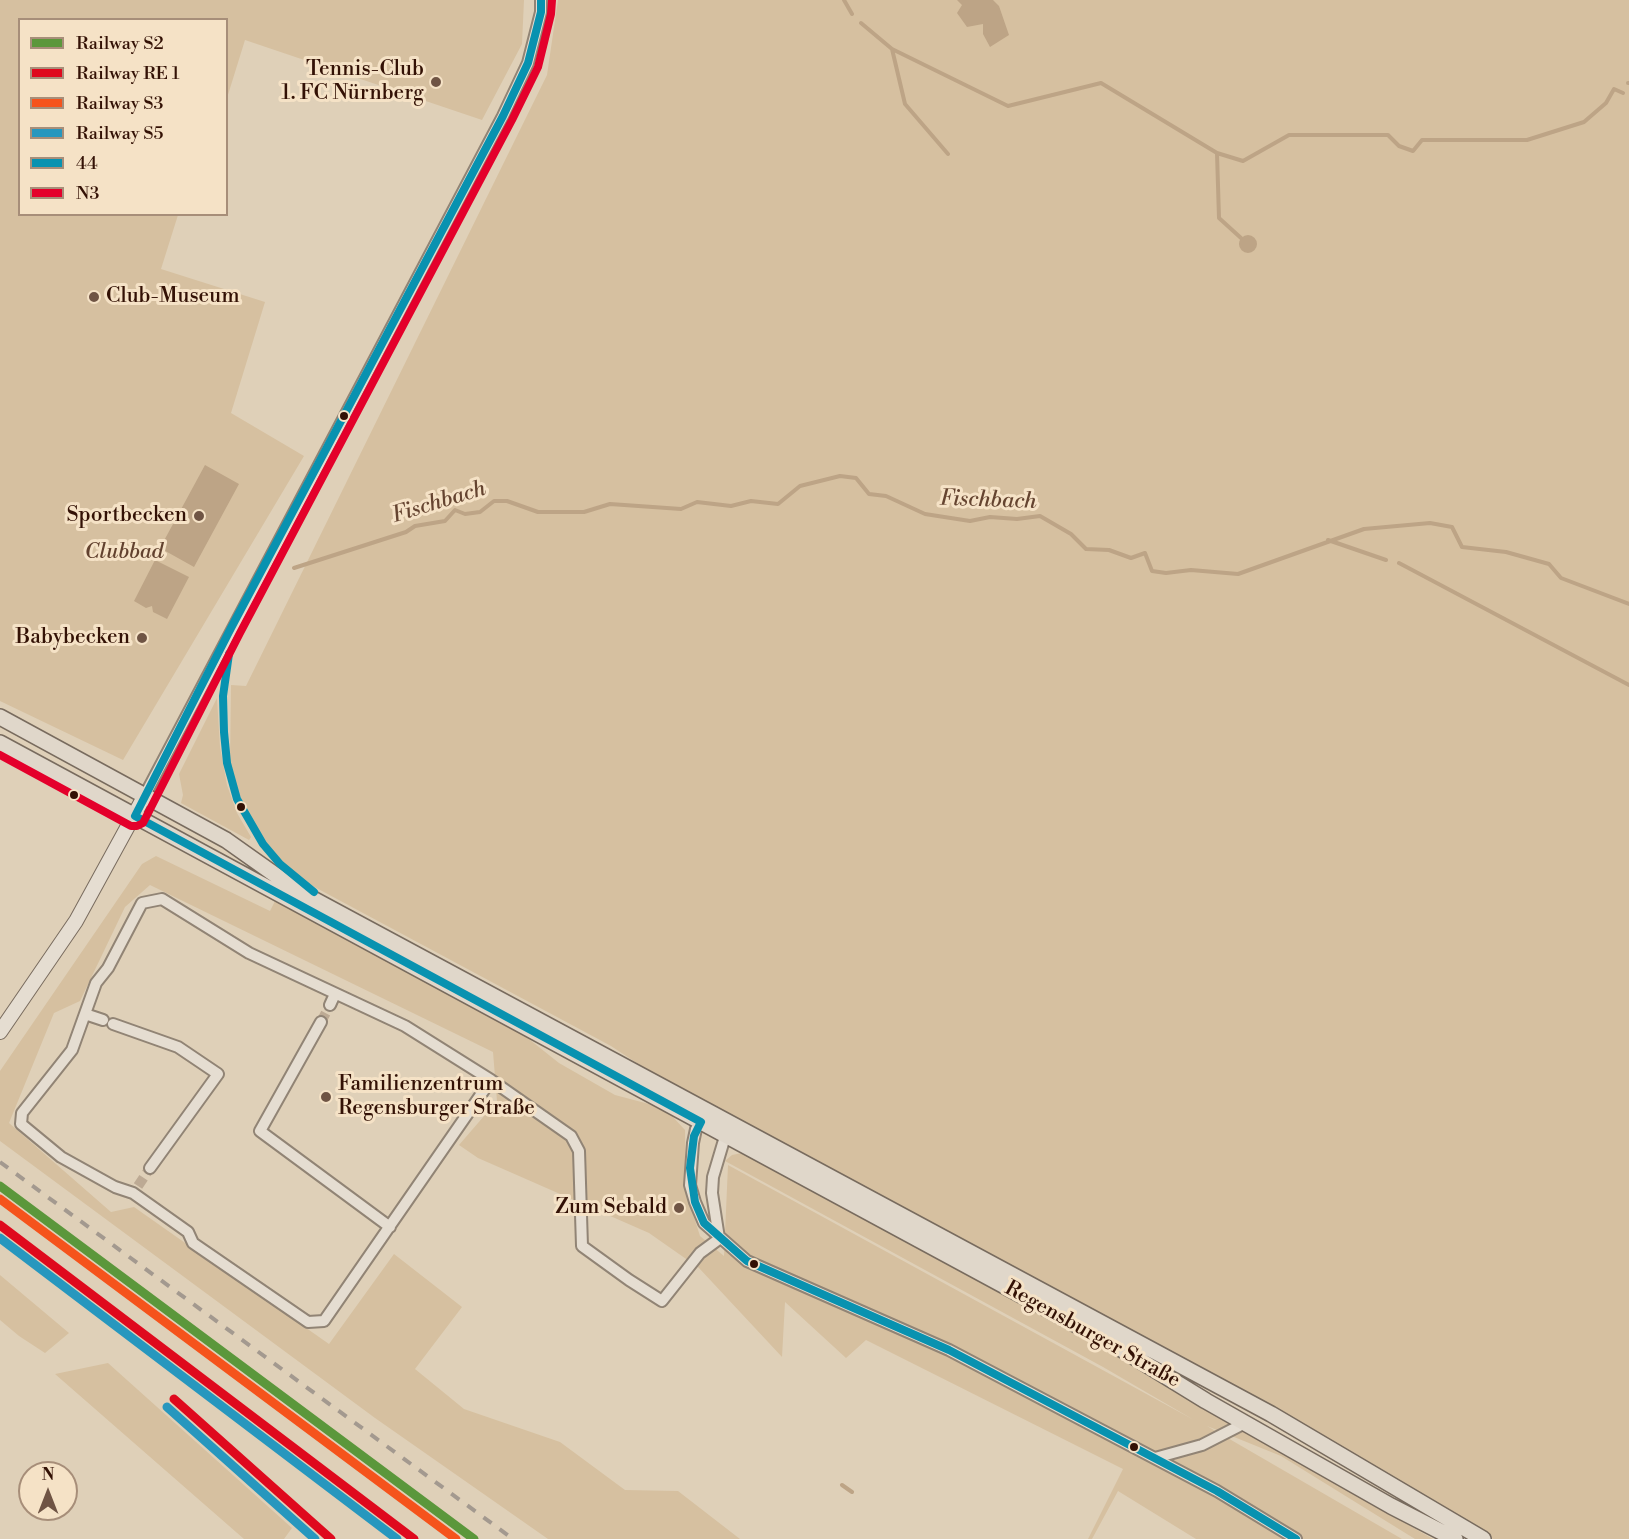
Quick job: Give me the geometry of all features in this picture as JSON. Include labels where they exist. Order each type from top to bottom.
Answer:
[{"type":"main road","points":[[0,717],[226,840],[298,891],[705,1117]]},
{"type":"main road","name":"Regensburger Straße","points":[[0,743],[727,1129],[1123,1350],[1396,1509],[1455,1539]]},
{"type":"main road","points":[[0,1032],[76,921],[145,795]]},
{"type":"main road","name":"Regensburger Straße","points":[[727,1129],[1190,1370],[1271,1414],[1483,1539]]},
{"type":"main road","points":[[1245,1423],[1271,1414]]},
{"type":"street","points":[[145,795],[503,116],[528,63],[541,12],[541,0]]},
{"type":"street","points":[[491,1080],[324,1321],[308,1322],[193,1243],[188,1232],[136,1189],[115,1187],[61,1157],[21,1124],[22,1113],[72,1050],[96,983],[108,968],[142,903],[162,899],[249,953],[405,1026],[491,1080],[571,1136],[579,1151],[582,1246],[628,1280],[662,1301],[700,1253],[719,1239]]},
{"type":"street","points":[[330,1005],[335,994]]},
{"type":"street","points":[[86,1014],[178,1047],[218,1074],[150,1168]]},
{"type":"street","points":[[321,1022],[260,1131],[390,1227]]},
{"type":"street","points":[[705,1117],[693,1143],[690,1185],[704,1223],[719,1239],[747,1261],[949,1350],[1155,1458],[1296,1539]]},
{"type":"street","points":[[719,1239],[712,1193],[713,1177],[727,1129]]},
{"type":"street","points":[[1155,1458],[1203,1445],[1245,1423]]},
{"type":"green space","name":"Clubbad","points":[[0,0],[524,0],[522,44],[482,120],[245,40],[228,95],[228,18],[18,18],[18,216],[178,216],[161,269],[265,302],[231,413],[304,456],[123,760],[0,701]]},
{"type":"green space","points":[[558,0],[1629,0],[1629,1539],[1493,1539],[1450,1512],[652,1073],[611,1046],[309,884],[285,866],[259,836],[236,787],[230,763],[231,685],[246,686],[547,75]]},
{"type":"green space","points":[[217,698],[220,747],[227,785],[237,813],[251,837],[249,840],[181,803],[183,795],[179,774]]},
{"type":"green space","points":[[156,856],[270,911],[276,899],[525,1036],[559,1063],[615,1095],[649,1104],[672,1116],[685,1130],[686,1192],[700,1236],[724,1256],[728,1165],[1194,1420],[1103,1367],[725,1161],[732,1155],[742,1153],[1150,1373],[1255,1437],[1433,1539],[1415,1539],[1281,1456],[1207,1426],[1402,1539],[1196,1539],[1118,1491],[1092,1539],[1088,1539],[1123,1469],[866,1340],[846,1358],[785,1302],[782,1357],[699,1268],[649,1233],[478,1158],[459,1145],[497,1101],[493,1052],[150,885],[125,907],[80,1001],[54,1013],[9,1123],[111,1212],[134,1207],[329,1344],[394,1254],[462,1307],[415,1369],[464,1409],[560,1442],[625,1490],[678,1491],[740,1539],[548,1539],[375,1418],[0,1141],[0,1071],[142,864]]},
{"type":"green space","points":[[0,1275],[69,1333],[45,1353],[19,1336],[0,1320]]},
{"type":"green space","points":[[108,1363],[292,1528],[284,1539],[244,1539],[55,1374]]},
{"type":"shaded area","points":[[957,0],[993,0],[999,6],[1009,35],[990,47],[983,34],[983,24],[967,27],[957,13],[962,5]]},
{"type":"shaded area","points":[[1248,235],[1254,238],[1257,244],[1254,250],[1248,253],[1242,250],[1239,244],[1242,238]]},
{"type":"shaded area","name":"Sportbecken","points":[[205,465],[239,484],[194,567],[160,548]]},
{"type":"shaded area","points":[[155,560],[189,577],[167,619],[153,612],[152,606],[146,608],[134,601]]},
{"type":"waterway","points":[[844,0],[852,14]]},
{"type":"waterway","points":[[861,23],[892,49],[1008,106],[1101,83],[1217,153],[1243,161],[1289,135],[1388,135],[1399,146],[1413,151],[1422,140],[1527,140],[1584,122],[1606,103],[1614,89],[1623,93]]},
{"type":"waterway","points":[[892,49],[905,104],[948,154]]},
{"type":"waterway","points":[[1217,153],[1219,218],[1241,238]]},
{"type":"waterway","name":"Fischbach","points":[[294,568],[406,532],[415,526],[445,521],[455,510],[465,514],[480,512],[494,501],[507,501],[538,512],[584,512],[610,504],[681,509],[697,502],[731,506],[751,501],[778,504],[800,486],[840,476],[856,478],[869,494],[886,496],[925,514],[970,521],[990,517],[1017,519],[1040,516],[1071,534],[1086,549],[1109,550],[1131,558],[1145,553],[1152,571],[1166,573],[1191,570],[1238,574],[1364,529],[1430,523],[1452,527],[1462,547],[1506,552],[1549,564],[1561,578],[1629,604]]},
{"type":"waterway","points":[[1328,540],[1386,560]]},
{"type":"waterway","points":[[1399,563],[1629,685]]},
{"type":"waterway","points":[[842,1485],[852,1492]]},
{"type":"tunnel","points":[[321,1022],[330,1005]]},
{"type":"tunnel","points":[[138,1186],[150,1168]]},
{"type":"railway","points":[[0,1162],[513,1539]]},
{"type":"rail line","name":"S2","points":[[0,1186],[474,1539]]},
{"type":"rail line","name":"S3","points":[[0,1199],[456,1539]]},
{"type":"rail line","name":"S5","points":[[0,1238],[397,1539]]},
{"type":"rail line","name":"S5","points":[[167,1407],[315,1539]]},
{"type":"transit line","name":"44","points":[[541,0],[541,12],[528,63],[503,116],[231,628],[135,816],[701,1122],[694,1136],[690,1168],[695,1202],[704,1223],[747,1261],[949,1350],[1217,1491],[1296,1539]]},
{"type":"transit line","name":"N3","points":[[0,755],[131,826],[143,823],[240,633],[512,120],[538,67],[551,14],[552,0]]},
{"type":"transit line","name":"44","points":[[229,654],[223,696],[224,732],[227,763],[237,799],[263,844],[280,864],[314,892]]},
{"type":"transit line","points":[[0,1225],[414,1539]]},
{"type":"transit line","points":[[174,1399],[331,1539]]},
{"type":"place","name":"Tennis-Club 1. FC Nürnberg","points":[[436,82]]},
{"type":"place","name":"Club-Museum","points":[[94,297]]},
{"type":"place","name":"Sportbecken","points":[[199,516]]},
{"type":"place","name":"Babybecken","points":[[142,638]]},
{"type":"place","name":"Familienzentrum Regensburger Straße","points":[[326,1097]]},
{"type":"place","name":"Zum Sebald","points":[[679,1208]]}]
